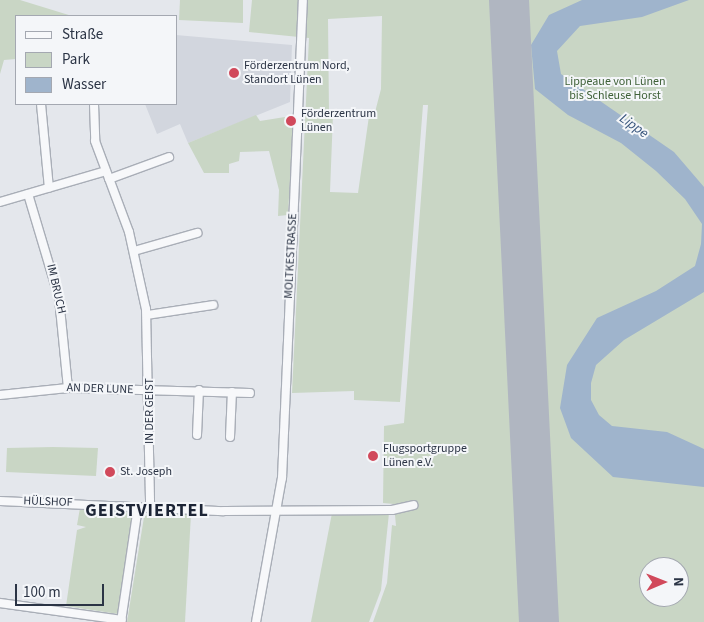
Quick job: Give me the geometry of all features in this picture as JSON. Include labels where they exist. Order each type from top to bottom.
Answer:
[{"type":"street","name":"MOLTKESTRASSE","points":[[256,622],[282,478],[303,0]]},
{"type":"street","points":[[41,105],[49,188]]},
{"type":"street","name":"IN DER GEIST","points":[[94,105],[95,141],[134,251],[147,315],[150,390],[150,507]]},
{"type":"street","points":[[0,202],[169,157]]},
{"type":"street","name":"IM BRUCH","points":[[28,194],[59,298],[68,388]]},
{"type":"street","points":[[134,251],[197,233]]},
{"type":"street","points":[[147,315],[213,305]]},
{"type":"street","name":"AN DER LUNE","points":[[0,395],[68,388],[199,390],[250,393]]},
{"type":"street","points":[[198,435],[199,390]]},
{"type":"street","points":[[230,437],[232,392]]},
{"type":"street","name":"HÜLSHOF","points":[[0,501],[276,511]]},
{"type":"street","points":[[276,511],[392,510],[413,505]]},
{"type":"street","points":[[0,603],[122,621],[138,507]]},
{"type":"shaded area","name":"Förderzentrum Nord, Standort Lünen","points":[[178,35],[292,45],[290,102],[188,143],[180,124],[157,134],[145,105],[178,105]]},
{"type":"green space","points":[[0,0],[20,0],[69,15],[15,15],[15,59],[4,60],[0,74]]},
{"type":"green space","points":[[180,0],[243,0],[243,23],[179,20]]},
{"type":"green space","name":"Lippeaue von Lünen bis Schleuse Horst","points":[[252,0],[704,0],[704,622],[373,622],[387,583],[392,525],[396,526],[394,504],[383,503],[384,426],[404,423],[428,105],[423,105],[400,402],[354,400],[354,391],[292,393],[309,38],[249,32]],"holes":[[[382,16],[381,89],[374,116],[369,116],[358,193],[330,192],[333,114],[329,113],[328,19]]]},
{"type":"green space","points":[[256,115],[260,121],[285,117],[293,127],[288,215],[278,216],[279,190],[269,151],[240,152],[239,161],[229,164],[229,173],[204,173],[188,143]]},
{"type":"green space","points":[[7,448],[98,448],[96,476],[6,472]]},
{"type":"green space","points":[[80,508],[128,511],[133,520],[118,614],[66,606],[77,530],[86,527],[77,525]]},
{"type":"green space","points":[[150,513],[191,514],[185,622],[127,622],[144,517]]},
{"type":"green space","points":[[332,513],[389,513],[381,590],[369,622],[311,622]]},
{"type":"water","name":"Lippe","points":[[582,0],[689,0],[642,17],[580,26],[557,51],[561,74],[674,152],[704,187],[704,292],[624,340],[596,365],[591,383],[591,400],[599,415],[612,426],[667,432],[704,449],[704,487],[613,477],[571,438],[560,408],[567,365],[597,318],[656,291],[695,266],[701,244],[702,224],[685,199],[656,171],[621,143],[568,115],[535,89],[531,45],[549,15]]},
{"type":"runway","points":[[509,0],[539,622]]},
{"type":"place","name":"Förderzentrum Nord, Standort Lünen","points":[[234,73]]},
{"type":"place","name":"Förderzentrum Lünen","points":[[291,121]]},
{"type":"place","name":"Flugsportgruppe Lünen e.V.","points":[[373,456]]},
{"type":"place","name":"St. Joseph","points":[[110,472]]},
{"type":"district","name":"GEISTVIERTEL","points":[[147,511]]}]
